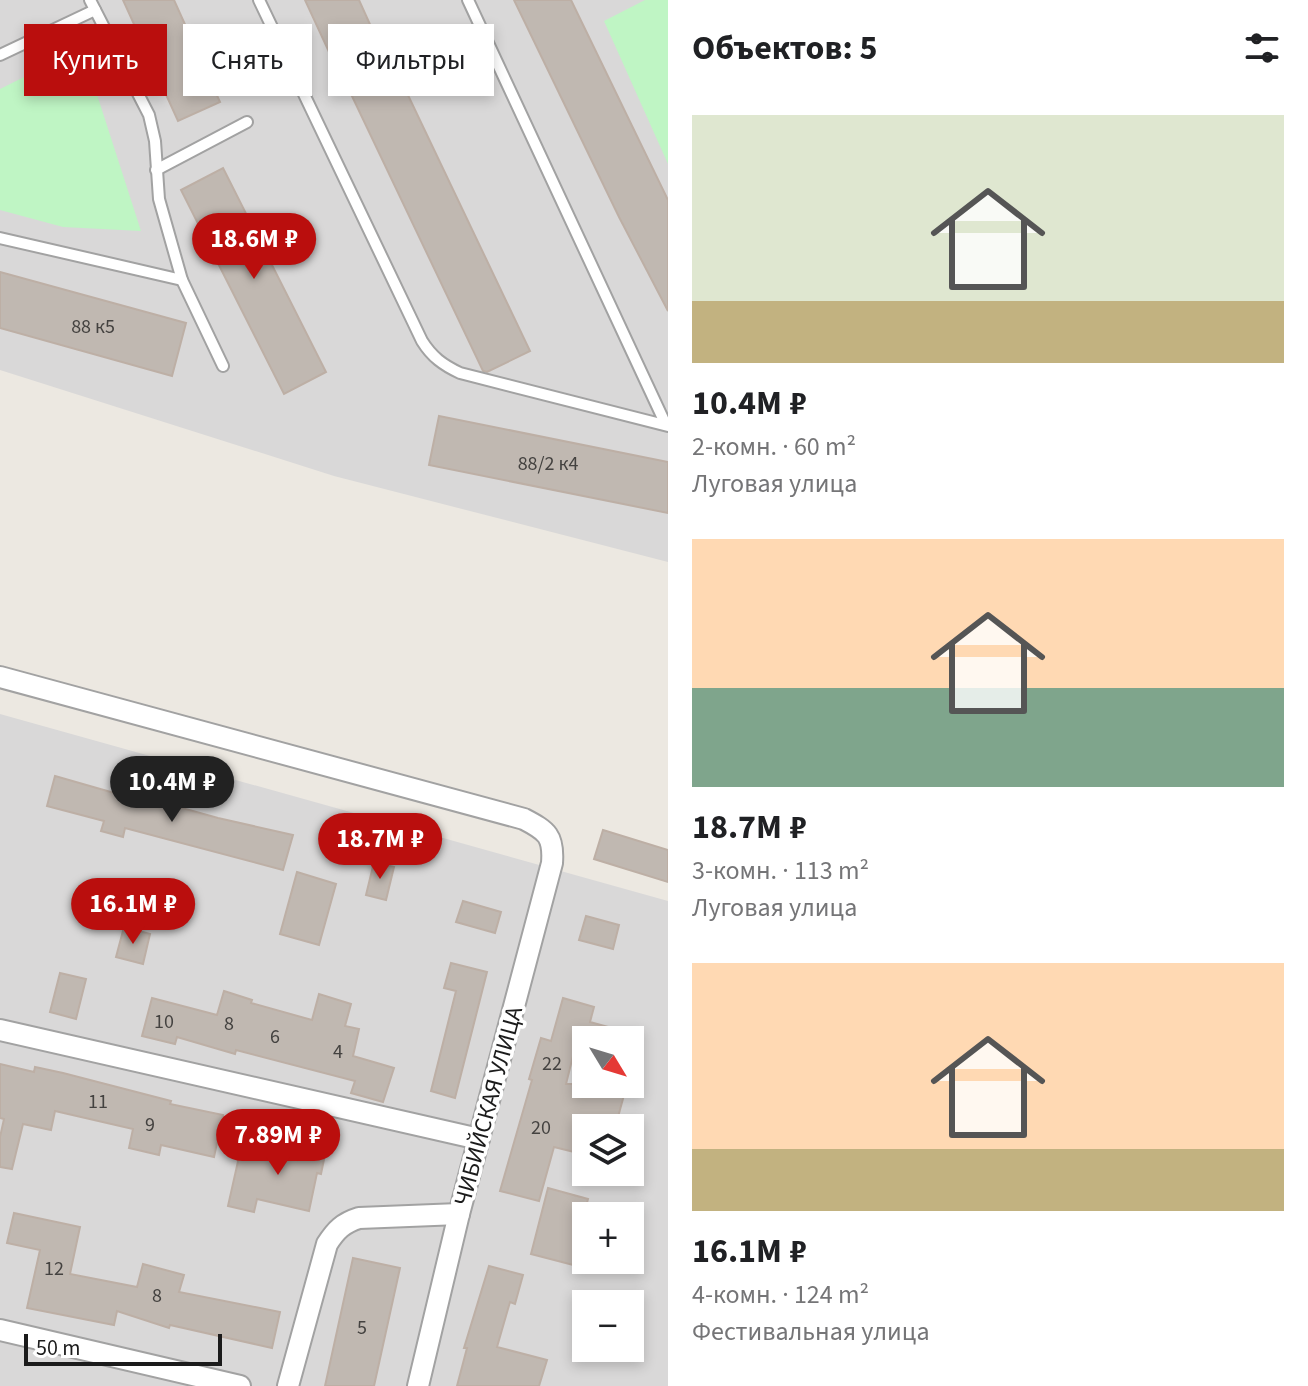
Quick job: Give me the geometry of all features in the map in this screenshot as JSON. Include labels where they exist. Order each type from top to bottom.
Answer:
[{"type":"street","name":"ЧИБИЙСКАЯ УЛИЦА","points":[[0,677],[524,819],[542,829],[553,844],[552,863],[459,1214],[418,1386]]},
{"type":"street","points":[[0,1030],[479,1139]]},
{"type":"street","points":[[288,1386],[327,1244],[335,1231],[359,1218],[459,1214]]},
{"type":"street","points":[[0,1330],[240,1386]]},
{"type":"lane","points":[[259,0],[431,355],[444,366],[460,373],[667,426]]},
{"type":"lane","points":[[468,0],[667,426]]},
{"type":"lane","points":[[0,55],[93,5],[149,115],[155,141],[159,199],[182,280],[223,366]]},
{"type":"lane","points":[[156,170],[247,122]]},
{"type":"lane","points":[[0,238],[182,280]]},
{"type":"shaded area","points":[[0,0],[668,0],[668,562],[334,476],[0,370]]},
{"type":"shaded area","points":[[0,714],[668,901],[668,1386],[0,1386]]},
{"type":"green space","points":[[645,0],[668,0],[668,164],[604,21]]},
{"type":"green space","points":[[24,77],[24,96],[97,96],[141,231],[63,227],[0,210],[0,89]]},
{"type":"building","points":[[123,0],[174,0],[185,24],[183,96],[217,96],[220,102],[178,121],[167,96],[167,24],[134,24]]},
{"type":"building","points":[[305,0],[359,0],[370,24],[328,24],[328,50]]},
{"type":"building","points":[[514,0],[571,0],[668,200],[668,311],[619,217]]},
{"type":"building","points":[[352,96],[408,96],[530,351],[487,372],[483,371]]},
{"type":"building","points":[[223,168],[326,372],[284,394],[181,190]]},
{"type":"building","points":[[0,272],[186,323],[172,376],[0,328]]},
{"type":"building","points":[[439,416],[668,462],[668,513],[429,465]]},
{"type":"building","points":[[55,776],[163,807],[164,803],[293,835],[283,870],[125,828],[123,837],[101,831],[104,821],[47,806]]},
{"type":"building","points":[[603,830],[668,850],[668,882],[594,859]]},
{"type":"building","points":[[374,862],[394,867],[386,900],[366,895]]},
{"type":"building","points":[[297,872],[336,884],[319,945],[280,934]]},
{"type":"building","points":[[463,901],[501,912],[495,933],[456,922]]},
{"type":"building","points":[[586,916],[619,925],[613,949],[579,940]]},
{"type":"building","points":[[124,927],[150,934],[143,964],[116,957]]},
{"type":"building","points":[[451,963],[487,972],[455,1098],[431,1091],[456,991],[444,988]]},
{"type":"building","points":[[60,973],[86,979],[76,1019],[50,1012]]},
{"type":"building","points":[[224,991],[252,1000],[251,1003],[312,1020],[319,994],[351,1004],[345,1026],[359,1029],[353,1056],[394,1068],[383,1102],[351,1093],[355,1081],[236,1050],[235,1054],[177,1037],[175,1044],[142,1036],[152,998],[217,1015]]},
{"type":"building","points":[[563,998],[594,1007],[590,1022],[605,1026],[572,1026],[572,1060],[566,1084],[572,1084],[572,1098],[623,1098],[619,1114],[572,1114],[572,1152],[554,1147],[539,1201],[500,1191],[541,1038],[551,1041]]},
{"type":"building","points":[[0,1064],[34,1072],[35,1067],[63,1073],[171,1101],[170,1104],[223,1115],[214,1157],[161,1145],[159,1155],[129,1148],[133,1129],[55,1111],[51,1130],[23,1124],[12,1169],[0,1167],[0,1137],[4,1119],[0,1118]]},
{"type":"building","points":[[302,1135],[328,1140],[309,1211],[257,1199],[254,1212],[228,1206],[241,1148],[297,1160]]},
{"type":"building","points":[[548,1188],[588,1199],[587,1202],[572,1202],[572,1265],[531,1254]]},
{"type":"building","points":[[14,1213],[80,1227],[70,1274],[137,1287],[143,1264],[184,1275],[179,1292],[280,1312],[272,1348],[170,1325],[169,1328],[117,1311],[114,1325],[27,1308],[40,1250],[7,1243]]},
{"type":"building","points":[[353,1258],[400,1268],[374,1386],[325,1386]]},
{"type":"building","points":[[489,1266],[523,1275],[515,1304],[510,1302],[497,1347],[547,1360],[539,1386],[457,1386],[467,1348],[464,1348]]}]
